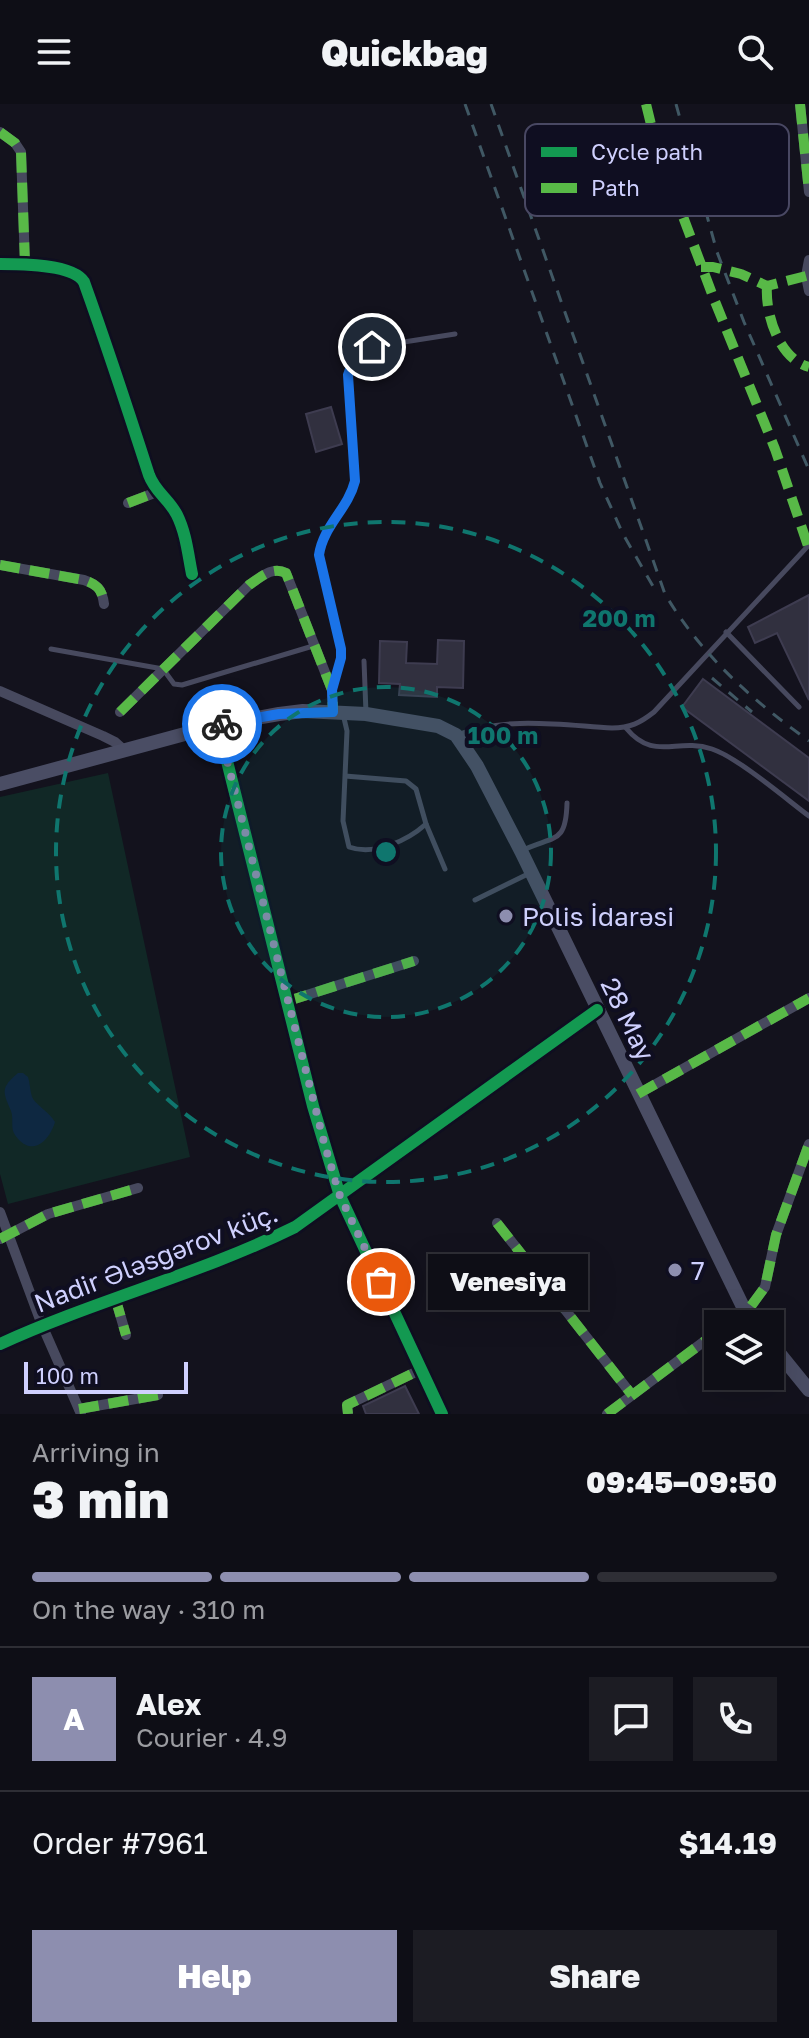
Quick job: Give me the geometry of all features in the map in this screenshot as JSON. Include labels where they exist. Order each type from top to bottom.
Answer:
[{"type":"main road","points":[[0,784],[218,725],[279,714],[366,714],[438,726],[456,735]]},
{"type":"main road","name":"28 May","points":[[456,735],[477,766],[521,851],[747,1310]]},
{"type":"main road","name":"Nadir Ələsgərov küç.","points":[[0,1344],[115,1297],[257,1246],[295,1227],[597,1010]]},
{"type":"main road","points":[[784,1359],[809,1390]]},
{"type":"street","points":[[800,104],[809,192]]},
{"type":"street","points":[[0,132],[21,152],[25,264]]},
{"type":"street","points":[[809,260],[806,276],[809,291]]},
{"type":"street","points":[[0,264],[25,264],[72,272],[84,282],[150,477],[157,492],[176,514],[185,537],[192,574]]},
{"type":"street","points":[[128,503],[157,492]]},
{"type":"street","points":[[0,565],[96,584],[102,591],[104,604]]},
{"type":"street","points":[[120,712],[249,585],[270,571],[280,570],[286,573],[338,712]]},
{"type":"street","points":[[0,691],[103,736],[125,751]]},
{"type":"street","points":[[218,725],[313,1106],[340,1196],[442,1414]]},
{"type":"street","points":[[288,1001],[414,961]]},
{"type":"street","points":[[638,1094],[809,998]]},
{"type":"street","points":[[755,1310],[765,1287],[776,1235],[809,1144]]},
{"type":"street","points":[[4,1238],[48,1214],[138,1188]]},
{"type":"street","points":[[0,1212],[4,1238],[80,1411],[158,1395]]},
{"type":"street","points":[[497,1223],[632,1395]]},
{"type":"street","points":[[115,1297],[126,1335]]},
{"type":"street","points":[[607,1414],[704,1341]]},
{"type":"street","points":[[348,1414],[347,1405],[422,1369]]},
{"type":"lane","points":[[332,690],[341,649],[319,555],[321,540],[351,497],[355,481],[348,375],[354,358],[372,347],[455,334]]},
{"type":"lane","points":[[456,735],[481,726],[515,722],[626,728],[640,723],[654,712],[808,546]]},
{"type":"lane","points":[[726,632],[799,707]]},
{"type":"lane","points":[[51,649],[163,669],[174,684],[182,685],[313,646]]},
{"type":"lane","points":[[364,661],[366,714]]},
{"type":"lane","points":[[338,712],[347,731],[344,744],[343,821],[349,847],[362,852],[388,845],[413,835],[426,824]]},
{"type":"lane","points":[[626,728],[638,741],[649,746],[697,746],[726,755],[809,816]]},
{"type":"lane","points":[[345,776],[406,781],[416,789],[426,824],[445,869]]},
{"type":"lane","points":[[521,851],[561,835],[567,825],[567,803]]},
{"type":"lane","points":[[475,900],[531,872]]},
{"type":"green space","points":[[108,773],[190,1157],[8,1204],[0,1174],[0,797]]},
{"type":"water","points":[[18,1073],[28,1077],[34,1100],[55,1122],[39,1145],[21,1142],[12,1126],[5,1090]]},
{"type":"building","points":[[331,407],[342,444],[316,452],[306,414]]},
{"type":"building","points":[[809,595],[809,700],[777,633],[755,643],[748,627]]},
{"type":"building","points":[[438,640],[464,641],[463,688],[437,687],[437,697],[399,695],[400,684],[379,683],[380,641],[407,642],[406,663],[437,664]]},
{"type":"building","points":[[703,679],[809,758],[809,801],[682,707]]},
{"type":"building","points":[[405,1386],[419,1414],[366,1414],[363,1406]]},
{"type":"railway","points":[[465,104],[600,483],[623,534],[654,588]]},
{"type":"railway","points":[[491,104],[525,200]]},
{"type":"railway","points":[[676,104],[682,124]]},
{"type":"railway","points":[[531,216],[665,594],[711,657],[809,741]]},
{"type":"railway","points":[[707,216],[717,252],[744,322],[809,470]]},
{"type":"railway","points":[[712,678],[752,712]]},
{"type":"marked path","points":[[646,104],[651,124]]},
{"type":"marked path","points":[[800,104],[809,192]]},
{"type":"marked path","points":[[0,132],[21,152],[25,264]]},
{"type":"marked path","points":[[683,216],[775,449],[808,546]]},
{"type":"marked path","points":[[701,267],[741,274],[767,286],[806,276]]},
{"type":"marked path","points":[[767,286],[768,309],[776,334],[790,355],[809,367]]},
{"type":"marked path","points":[[128,503],[157,492]]},
{"type":"marked path","points":[[0,565],[84,580],[98,588],[104,604]]},
{"type":"marked path","points":[[120,712],[249,585],[276,571],[286,573],[332,690],[333,712]]},
{"type":"marked path","points":[[288,1001],[414,961]]},
{"type":"marked path","points":[[638,1094],[809,998]]},
{"type":"marked path","points":[[748,1310],[765,1287],[776,1235],[809,1144]]},
{"type":"marked path","points":[[0,1239],[48,1214],[138,1188]]},
{"type":"marked path","points":[[497,1223],[632,1395]]},
{"type":"marked path","points":[[115,1297],[126,1335]]},
{"type":"marked path","points":[[607,1414],[704,1341]]},
{"type":"marked path","points":[[348,1414],[347,1405],[422,1369]]},
{"type":"marked path","points":[[79,1409],[158,1395]]},
{"type":"cycle path","points":[[0,264],[58,268],[78,276],[84,282],[149,475],[180,522],[192,574]]},
{"type":"cycle path","points":[[218,725],[313,1106],[340,1196],[442,1414]]},
{"type":"cycle path","points":[[0,1344],[222,1259],[295,1227],[597,1010]]},
{"type":"way so far","points":[[222,724],[218,725],[313,1106],[340,1196],[381,1282]]},
{"type":"place","name":"Polis İdarəsi","points":[[506,916]]},
{"type":"place","name":"7","points":[[675,1270]]},
{"type":"place","name":"Venesiya","points":[[381,1282]]},
{"type":"route","points":[[222,724],[303,711],[333,712],[332,690],[341,649],[319,555],[321,540],[351,497],[355,468],[348,375],[354,358],[372,347]]}]
